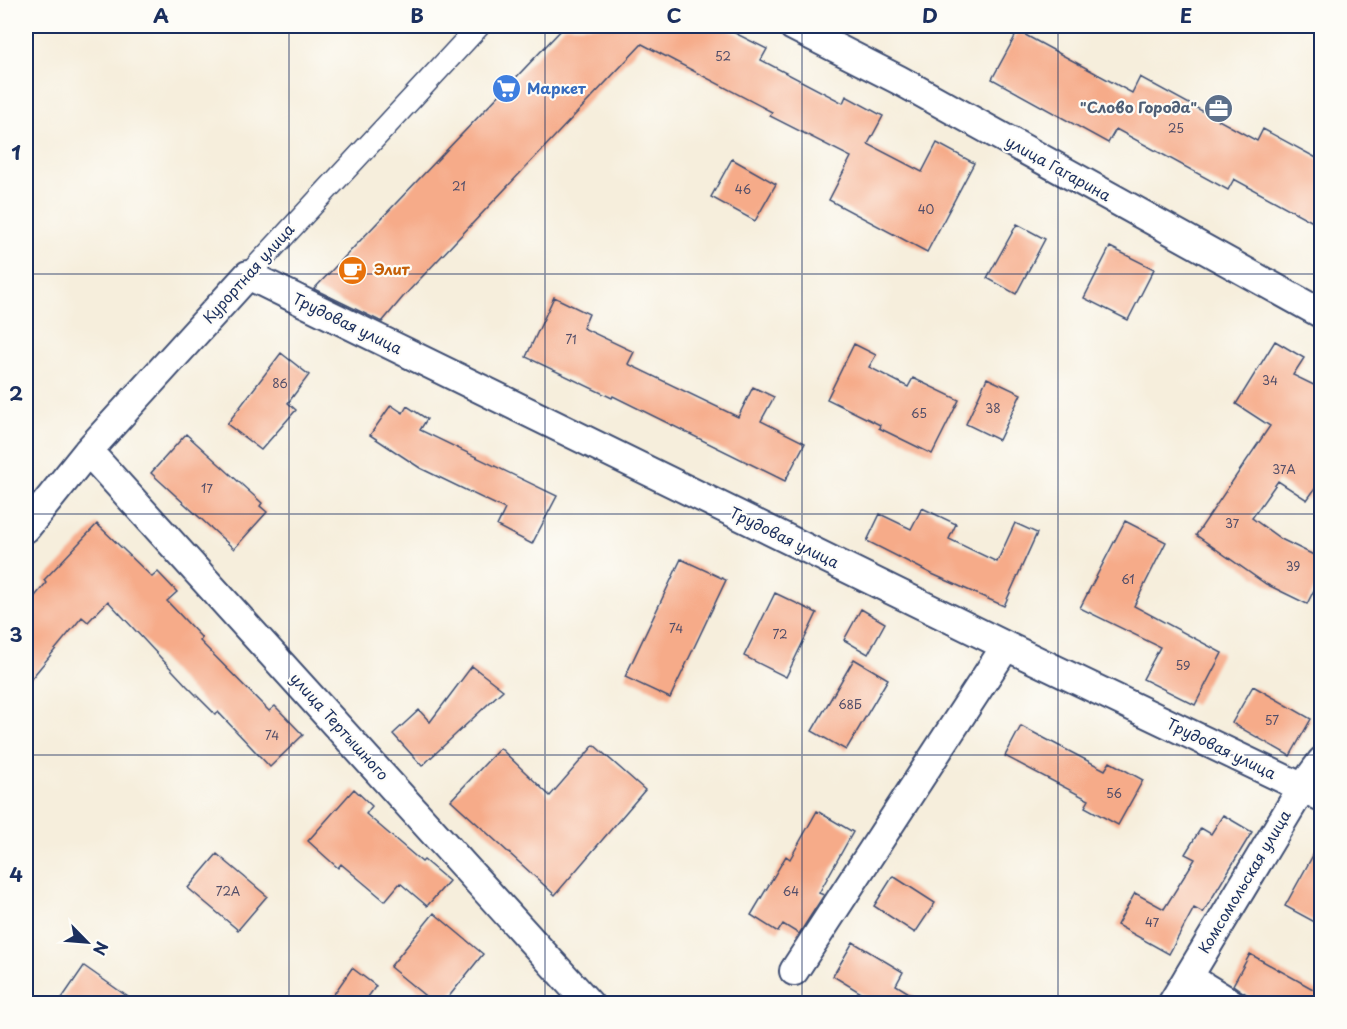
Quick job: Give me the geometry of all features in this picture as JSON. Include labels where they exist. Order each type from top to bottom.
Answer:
[{"type":"street","name":"Курортная улица","points":[[26,528],[88,451],[479,26]]},
{"type":"street","name":"улица Гагарина","points":[[793,26],[899,80],[1322,314]]},
{"type":"street","name":"Трудовая улица","points":[[248,275],[1312,793]]},
{"type":"street","name":"улица Тертышного","points":[[88,451],[589,1004]]},
{"type":"street","points":[[794,971],[1006,646]]},
{"type":"street","name":"Комсомольская улица","points":[[1172,1004],[1312,793],[1322,761]]},
{"type":"street","points":[[1188,977],[1232,1004]]},
{"type":"building","points":[[565,26],[721,26],[767,49],[761,60],[843,103],[846,96],[883,116],[868,144],[922,172],[937,143],[974,163],[927,252],[829,200],[851,157],[770,116],[772,112],[642,44],[382,322],[314,289]]},
{"type":"building","points":[[1018,31],[1132,93],[1140,77],[1257,141],[1263,129],[1322,161],[1322,227],[1234,179],[1228,190],[1116,129],[1108,143],[992,79]]},
{"type":"building","points":[[732,159],[776,184],[755,221],[711,197]]},
{"type":"building","points":[[1017,224],[1045,239],[1016,294],[987,278]]},
{"type":"building","points":[[1110,247],[1154,269],[1128,320],[1084,298]]},
{"type":"building","points":[[554,297],[589,314],[583,328],[634,352],[628,364],[738,417],[753,387],[774,397],[761,421],[805,443],[785,481],[613,396],[612,398],[526,357]]},
{"type":"building","points":[[1275,341],[1304,358],[1293,375],[1322,389],[1322,479],[1307,500],[1278,481],[1252,518],[1281,539],[1322,559],[1322,574],[1307,604],[1266,584],[1196,535],[1270,426],[1236,404]]},
{"type":"building","points":[[854,344],[876,355],[869,367],[908,387],[913,378],[959,400],[932,454],[827,399]]},
{"type":"building","points":[[281,353],[309,375],[288,403],[296,410],[261,450],[227,424]]},
{"type":"building","points":[[987,378],[1021,394],[999,440],[966,424]]},
{"type":"building","points":[[391,405],[403,413],[407,406],[427,419],[420,430],[557,496],[532,544],[497,526],[505,509],[420,468],[370,435]]},
{"type":"building","points":[[186,434],[262,503],[260,506],[267,512],[234,549],[151,473]]},
{"type":"building","points":[[922,508],[956,524],[949,539],[997,562],[1015,523],[1037,533],[1004,606],[932,574],[867,541],[880,514],[911,529]]},
{"type":"building","points":[[1125,521],[1166,542],[1134,606],[1222,653],[1195,705],[1143,679],[1160,647],[1080,608]]},
{"type":"building","points":[[97,524],[152,577],[158,572],[177,592],[167,601],[202,638],[200,641],[269,711],[275,706],[303,735],[270,767],[218,712],[215,714],[187,686],[108,601],[88,622],[82,617],[26,685],[26,607],[46,583],[44,580]]},
{"type":"building","points":[[681,559],[726,580],[670,698],[625,677]]},
{"type":"building","points":[[775,593],[817,613],[786,677],[744,656]]},
{"type":"building","points":[[861,609],[885,623],[868,654],[844,640]]},
{"type":"building","points":[[854,659],[888,679],[846,750],[812,731]]},
{"type":"building","points":[[472,666],[503,690],[422,766],[393,734],[419,710],[430,722]]},
{"type":"building","points":[[1253,686],[1311,719],[1290,756],[1232,723]]},
{"type":"building","points":[[1021,726],[1105,770],[1110,762],[1143,780],[1118,825],[1085,807],[1089,800],[1005,756]]},
{"type":"building","points":[[594,745],[645,790],[555,895],[451,800],[500,748],[550,796]]},
{"type":"building","points":[[354,789],[372,806],[366,814],[422,862],[424,860],[449,881],[427,906],[400,883],[385,901],[341,864],[338,868],[308,841]]},
{"type":"building","points":[[817,811],[853,832],[819,893],[824,895],[799,934],[783,924],[778,932],[751,915],[786,856],[790,859]]},
{"type":"building","points":[[1223,815],[1252,832],[1203,913],[1194,908],[1169,954],[1117,925],[1135,893],[1164,909],[1195,859],[1185,854],[1201,828],[1211,834]]},
{"type":"building","points":[[1322,839],[1322,926],[1285,906]]},
{"type":"building","points":[[217,854],[267,896],[238,930],[188,888]]},
{"type":"building","points":[[893,876],[935,903],[915,933],[874,906]]},
{"type":"building","points":[[434,913],[483,954],[443,1004],[435,1004],[390,967]]},
{"type":"building","points":[[853,942],[903,972],[896,985],[927,1004],[879,1004],[833,976]]},
{"type":"building","points":[[1250,954],[1322,994],[1322,1004],[1263,1004],[1243,992],[1233,985]]},
{"type":"building","points":[[84,966],[138,1004],[58,1004]]},
{"type":"building","points":[[352,968],[376,986],[363,1004],[327,1004]]},
{"type":"place","name":"Маркет","points":[[506,89]]},
{"type":"place","name":"\"Слово Города\"","points":[[1218,108]]},
{"type":"place","name":"Элит","points":[[353,270]]}]
